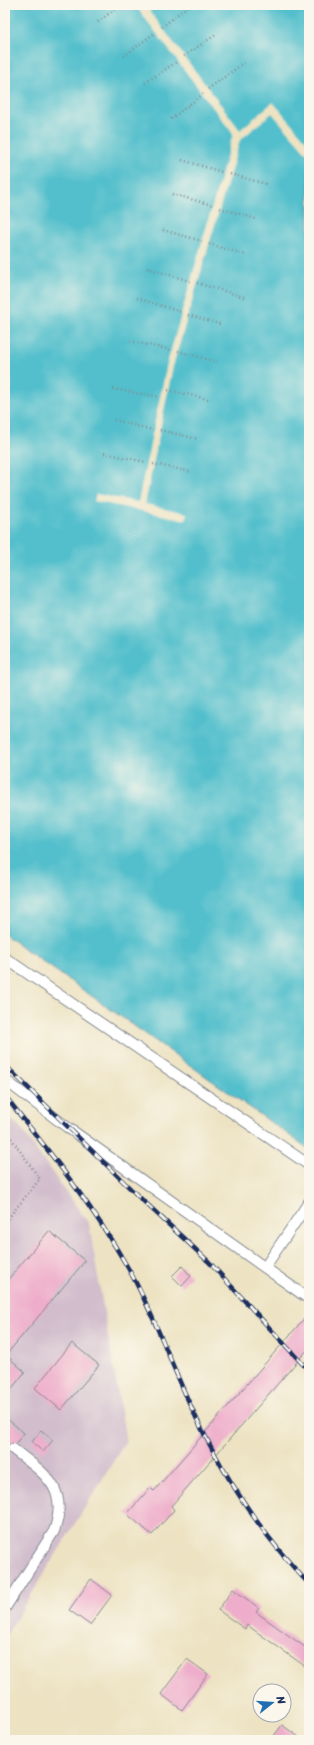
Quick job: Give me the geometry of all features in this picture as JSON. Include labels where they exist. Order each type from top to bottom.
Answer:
[{"type":"lane","points":[[5,958],[309,1165]]},
{"type":"lane","points":[[5,1080],[67,1127],[309,1299]]},
{"type":"lane","points":[[266,1267],[309,1202]]},
{"type":"lane","points":[[5,1608],[54,1531],[59,1517],[60,1507],[58,1495],[45,1475],[13,1449]]},
{"type":"path","points":[[98,22],[120,5]]},
{"type":"path","points":[[162,27],[189,5]]},
{"type":"path","points":[[124,56],[156,32]]},
{"type":"path","points":[[184,56],[217,34]]},
{"type":"path","points":[[145,83],[178,61]]},
{"type":"path","points":[[208,89],[246,62]]},
{"type":"path","points":[[171,119],[203,94]]},
{"type":"path","points":[[182,160],[222,172]]},
{"type":"path","points":[[230,174],[266,184]]},
{"type":"path","points":[[172,194],[212,205]]},
{"type":"path","points":[[220,208],[256,219]]},
{"type":"path","points":[[163,230],[202,241]]},
{"type":"path","points":[[209,244],[246,255]]},
{"type":"path","points":[[146,268],[190,281]]},
{"type":"path","points":[[197,283],[244,297]]},
{"type":"path","points":[[137,298],[181,312]]},
{"type":"path","points":[[188,315],[220,324]]},
{"type":"path","points":[[130,341],[171,350]]},
{"type":"path","points":[[178,351],[217,362]]},
{"type":"path","points":[[113,389],[160,396]]},
{"type":"path","points":[[168,390],[208,399]]},
{"type":"path","points":[[114,420],[153,430]]},
{"type":"path","points":[[160,430],[198,439]]},
{"type":"path","points":[[104,453],[146,462]]},
{"type":"path","points":[[153,464],[192,472]]},
{"type":"path","points":[[5,1133],[10,1137],[40,1179],[5,1222]]},
{"type":"shaded area","points":[[5,1115],[19,1126],[89,1224],[126,1441],[5,1637]]},
{"type":"water","points":[[5,5],[309,5],[309,1149],[5,935]]},
{"type":"pier","points":[[135,5],[145,5],[240,130],[273,102],[309,144],[309,156],[272,113],[240,140],[173,366],[145,504],[187,513],[186,520],[94,501],[96,494],[138,502],[167,364],[233,134]]},
{"type":"building","points":[[49,1231],[85,1261],[6,1355],[25,1372],[9,1392],[5,1389],[5,1283]]},
{"type":"building","points":[[182,1266],[191,1276],[182,1286],[172,1276]]},
{"type":"building","points":[[309,1313],[309,1348],[171,1506],[174,1510],[152,1535],[127,1514],[150,1488],[154,1491]]},
{"type":"building","points":[[72,1343],[99,1365],[61,1410],[35,1388]]},
{"type":"building","points":[[5,1417],[24,1433],[5,1457]]},
{"type":"building","points":[[41,1430],[53,1440],[43,1452],[32,1442]]},
{"type":"building","points":[[91,1579],[112,1595],[90,1625],[69,1610]]},
{"type":"building","points":[[233,1589],[259,1608],[256,1612],[309,1650],[309,1669],[247,1625],[245,1629],[218,1610]]},
{"type":"building","points":[[187,1659],[208,1674],[182,1710],[161,1694]]},
{"type":"building","points":[[282,1725],[303,1740],[271,1740]]},
{"type":"railway","points":[[5,1065],[137,1195],[209,1262],[309,1371]]},
{"type":"railway","points":[[5,1096],[70,1179],[114,1245],[145,1300],[188,1400],[212,1450],[256,1520],[290,1564],[309,1584]]}]
